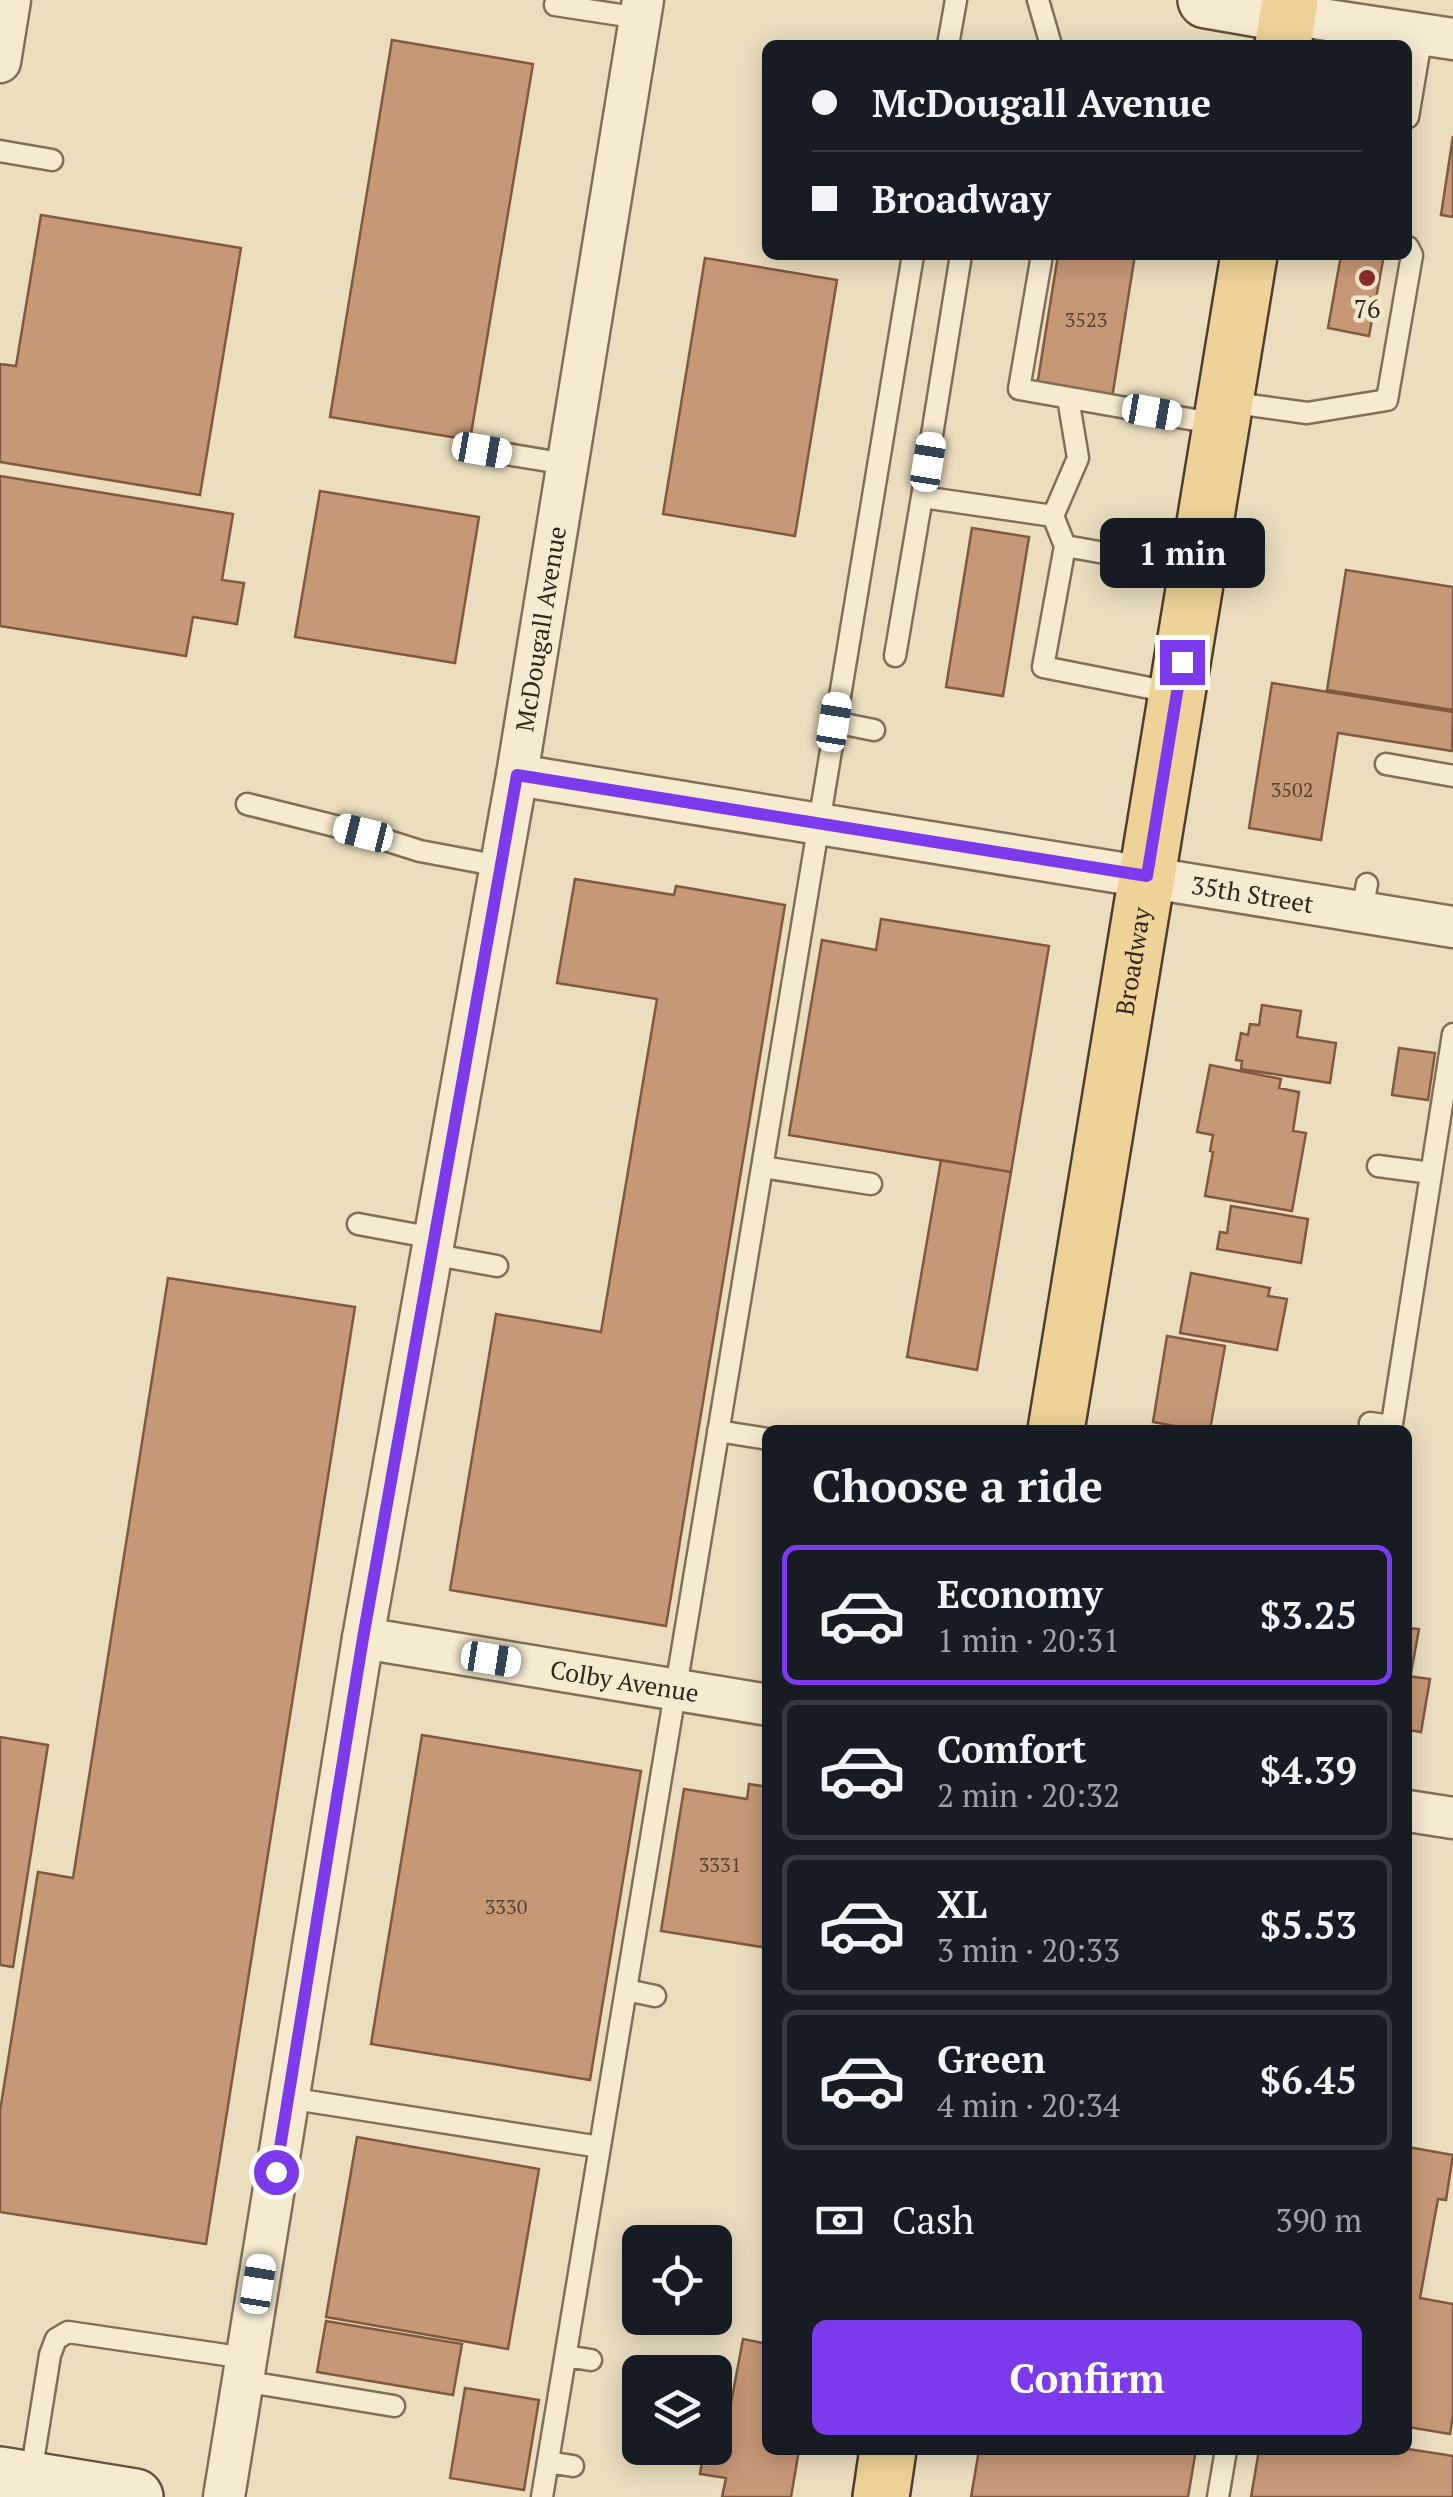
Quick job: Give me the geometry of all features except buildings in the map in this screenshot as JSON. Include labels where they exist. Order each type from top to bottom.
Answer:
[{"type":"main road","name":"Broadway","points":[[1057,1425],[1247,260]]},
{"type":"main road","points":[[880,2497],[887,2455]]},
{"type":"street","points":[[0,62],[10,0]]},
{"type":"street","points":[[1206,0],[1287,20],[1437,37]]},
{"type":"street","name":"McDougall Avenue","points":[[224,2497],[363,1638],[517,775],[641,9]]},
{"type":"street","name":"35th Street","points":[[517,775],[1147,876],[1364,898],[1453,927]]},
{"type":"street","name":"Colby Avenue","points":[[363,1638],[762,1704]]},
{"type":"street","points":[[1412,1812],[1453,1818]]},
{"type":"street","points":[[19,2484],[135,2497]]},
{"type":"lane","points":[[949,40],[956,0]]},
{"type":"lane","points":[[1038,0],[1049,40]]},
{"type":"lane","points":[[555,4],[641,9]]},
{"type":"lane","points":[[1412,107],[1437,37]]},
{"type":"lane","points":[[0,151],[52,160]]},
{"type":"lane","points":[[542,2497],[912,260]]},
{"type":"lane","points":[[894,656],[960,260]]},
{"type":"lane","points":[[1041,260],[1020,389],[1068,398],[1223,413],[1308,413],[1387,400],[1411,260]]},
{"type":"lane","points":[[1068,398],[1078,458],[1053,516],[1065,546],[1043,667],[1177,693]]},
{"type":"lane","points":[[482,450],[567,464]]},
{"type":"lane","points":[[922,497],[1053,516]]},
{"type":"lane","points":[[1065,546],[1198,569]]},
{"type":"lane","points":[[834,722],[874,730]]},
{"type":"lane","points":[[1386,764],[1453,776]]},
{"type":"lane","points":[[247,804],[420,851],[500,866]]},
{"type":"lane","points":[[1384,1425],[1396,1338],[1431,1173],[1453,1034]]},
{"type":"lane","points":[[762,1166],[870,1184]]},
{"type":"lane","points":[[1378,1166],[1431,1173]]},
{"type":"lane","points":[[358,1224],[498,1266]]},
{"type":"lane","points":[[718,1431],[762,1438]]},
{"type":"lane","points":[[626,1990],[655,1996]]},
{"type":"lane","points":[[288,2098],[600,2147]]},
{"type":"lane","points":[[19,2484],[50,2356],[56,2339],[68,2332],[394,2406]]},
{"type":"lane","points":[[566,2356],[591,2360]]},
{"type":"lane","points":[[1218,2497],[1225,2455]]},
{"type":"lane","points":[[548,2462],[573,2466]]},
{"type":"place","name":"76","points":[[1367,278]]},
{"type":"route","points":[[276,2172],[363,1638],[517,775],[1147,876],[1182,662]]}]
